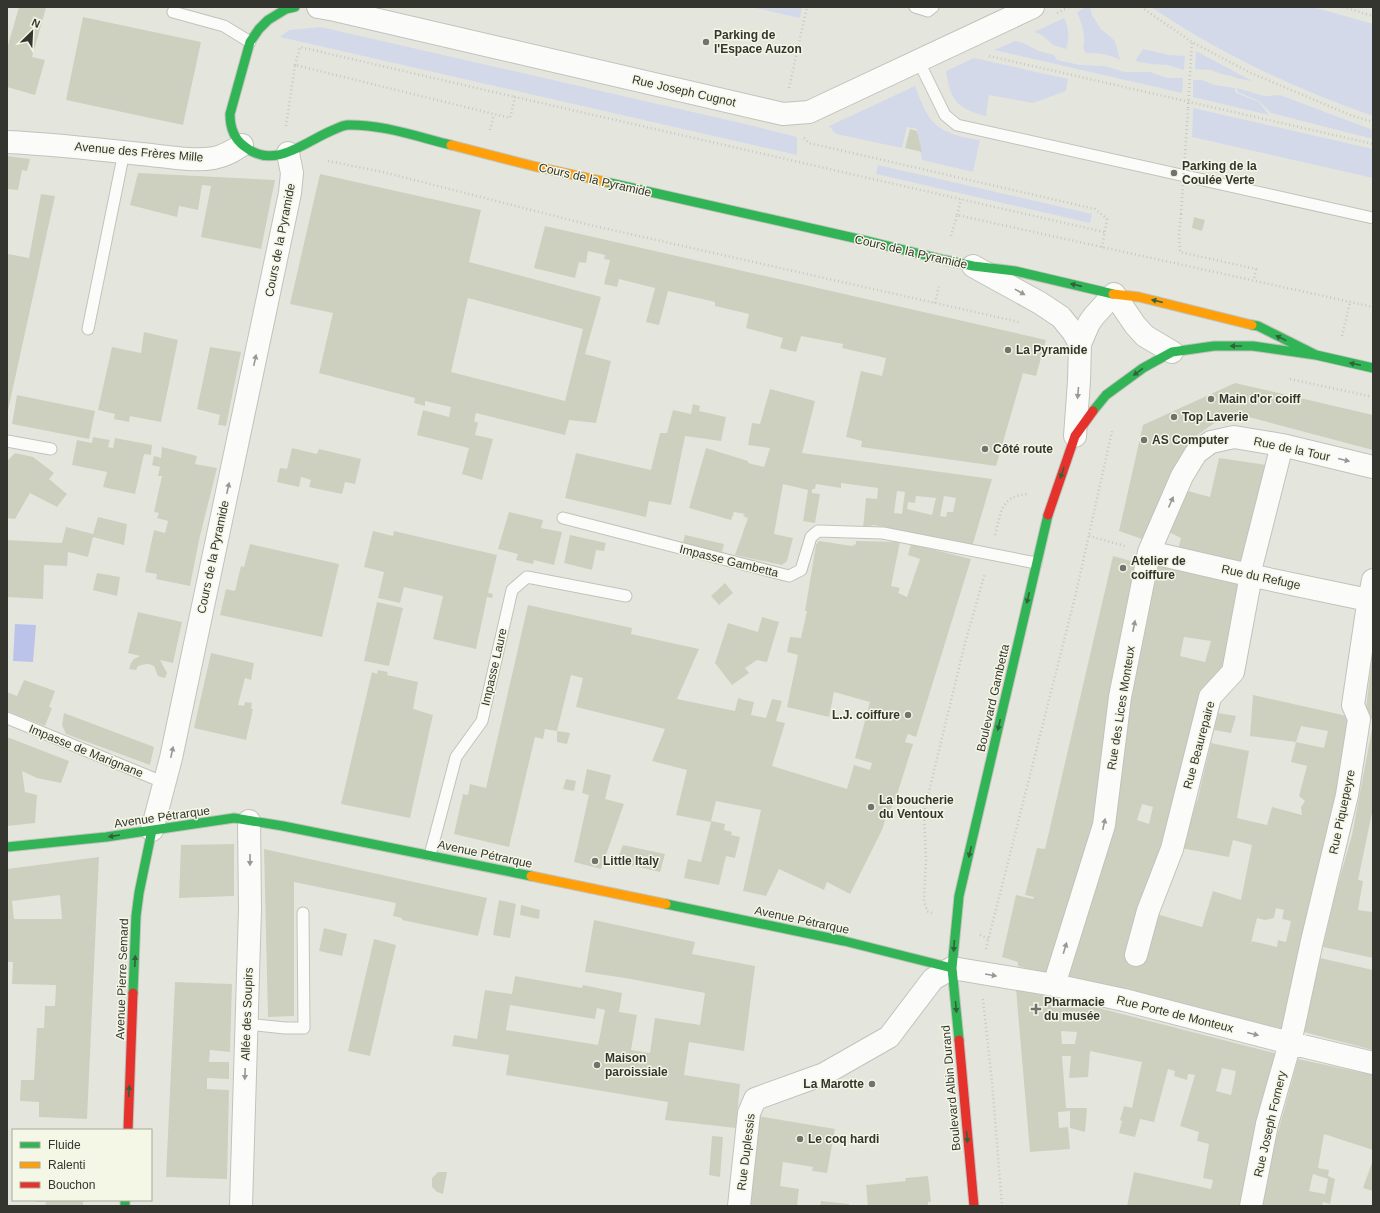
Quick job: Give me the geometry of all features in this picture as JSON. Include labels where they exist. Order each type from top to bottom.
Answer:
[{"type":"main road","points":[[288,154],[278,157],[266,156],[252,152],[233,136],[230,124],[230,114],[250,42],[259,29],[268,20],[286,9],[295,7]]},
{"type":"main road","name":"Cours de la Pyramide","points":[[288,154],[341,126],[363,126],[387,129],[533,166],[855,238],[945,260],[973,266],[1015,271],[1114,294],[1140,297],[1258,326],[1316,355]]},
{"type":"main road","points":[[1172,352],[1214,346],[1253,346],[1316,355],[1373,368]]},
{"type":"main road","name":"Boulevard Gambetta","points":[[952,968],[959,896],[1046,520],[1075,436],[1106,395],[1143,368],[1172,352]]},
{"type":"main road","name":"Avenue Pétrarque","points":[[7,847],[106,837],[234,818],[430,854],[844,941],[952,968]]},
{"type":"main road","name":"Avenue Pierre Semard","points":[[128,1129],[136,916],[139,893],[152,830]]},
{"type":"main road","name":"Boulevard Albin Durand","points":[[952,968],[974,1206]]},
{"type":"street","name":"Rue Joseph Cugnot","points":[[318,7],[783,114],[808,112],[918,60],[1008,12],[1033,7]]},
{"type":"street","name":"Avenue des Frères Mille","points":[[7,142],[62,145],[176,157],[213,158],[224,155],[242,145]]},
{"type":"street","name":"Cours de la Pyramide","points":[[152,830],[166,783],[290,193],[292,173],[288,154]]},
{"type":"street","points":[[973,266],[1040,303],[1061,317],[1080,344]]},
{"type":"street","points":[[1075,436],[1080,344],[1089,323],[1114,294],[1135,325],[1145,336],[1172,352]]},
{"type":"street","name":"Rue de la Tour","points":[[1211,442],[1234,437],[1282,445],[1373,467]]},
{"type":"street","name":"Rue des Lices Monteux","points":[[1054,985],[1104,825],[1120,697],[1149,552],[1182,476],[1196,453],[1211,442]]},
{"type":"street","name":"Rue Beaurepaire","points":[[1136,955],[1148,911],[1172,849],[1210,697],[1233,672],[1249,575],[1282,445]]},
{"type":"street","name":"Rue du Refuge","points":[[1149,552],[1249,575],[1372,594]]},
{"type":"street","name":"Rue Piquepeyre","points":[[1290,1043],[1312,941],[1347,795],[1360,719],[1353,705],[1372,594]]},
{"type":"street","name":"Allée des Soupirs","points":[[241,1206],[250,909],[249,821]]},
{"type":"street","name":"Rue Porte de Monteux","points":[[952,968],[1125,996],[1290,1043],[1373,1063]]},
{"type":"street","name":"Rue Duplessis","points":[[739,1206],[749,1113],[755,1099],[824,1074],[889,1038],[933,979],[952,968]]},
{"type":"street","name":"Rue Joseph Fornery","points":[[1251,1206],[1268,1124],[1290,1043]]},
{"type":"lane","points":[[268,7],[268,20]]},
{"type":"lane","points":[[915,7],[928,11],[933,7]]},
{"type":"lane","points":[[173,12],[224,26],[250,42]]},
{"type":"lane","points":[[918,60],[946,115],[957,125],[1373,218]]},
{"type":"lane","points":[[88,329],[124,152]]},
{"type":"lane","points":[[7,441],[51,450]]},
{"type":"lane","name":"Impasse Gambetta","points":[[563,518],[789,576],[801,570],[812,537],[818,531],[883,533],[1036,563]]},
{"type":"lane","name":"Impasse Laure","points":[[430,854],[456,757],[482,721],[512,590],[527,577],[626,596]]},
{"type":"lane","name":"Impasse de Marignane","points":[[7,718],[166,783]]},
{"type":"lane","points":[[247,1024],[285,1028],[304,1028],[303,913]]},
{"type":"path","points":[[807,7],[780,128],[799,133],[809,143],[1095,209],[1107,219],[1102,248]]},
{"type":"path","points":[[1055,13],[1069,7]]},
{"type":"path","points":[[1141,7],[1192,42],[1251,73],[1350,115],[1373,122]]},
{"type":"path","points":[[1343,7],[1373,16]]},
{"type":"path","points":[[1192,42],[1180,252],[1256,269],[1254,281]]},
{"type":"path","points":[[1024,323],[590,225],[383,172],[288,154],[285,131],[295,65],[300,47],[1104,232]]},
{"type":"path","points":[[989,56],[1373,144]]},
{"type":"path","points":[[295,65],[510,118],[515,97]]},
{"type":"path","points":[[935,303],[961,199]]},
{"type":"path","points":[[957,215],[1373,307]]},
{"type":"path","points":[[1336,360],[1350,302]]},
{"type":"path","points":[[1285,378],[1373,397]]},
{"type":"path","points":[[989,939],[1076,593],[1113,428]]},
{"type":"path","points":[[956,924],[928,911],[924,900],[926,860],[924,812],[965,643],[1002,510],[1009,498],[1028,494]]},
{"type":"path","points":[[1089,536],[1110,542]]},
{"type":"path","points":[[980,973],[992,1082],[1002,1206]]},
{"type":"shaded area","points":[[751,7],[802,7],[800,18]]},
{"type":"shaded area","points":[[1090,7],[1092,15],[1101,29],[1115,41],[1120,60],[1104,54],[1086,53],[1083,48],[1083,30],[1077,12]]},
{"type":"shaded area","points":[[1151,7],[1313,7],[1373,24],[1373,116],[1315,94],[1258,69],[1203,40]]},
{"type":"shaded area","points":[[1064,18],[1068,33],[1066,49],[1053,45],[1042,35],[1034,32]]},
{"type":"shaded area","points":[[321,27],[797,137],[797,155],[280,37],[289,30]]},
{"type":"shaded area","points":[[1015,41],[1023,43],[1039,51],[1054,55],[1057,60],[1080,65],[1104,66],[1125,72],[1150,72],[1167,78],[1183,78],[1182,93],[994,50]]},
{"type":"shaded area","points":[[1143,49],[1169,55],[1185,56],[1184,70],[1167,65],[1135,61]]},
{"type":"shaded area","points":[[1196,51],[1252,81],[1235,78],[1211,70],[1195,69]]},
{"type":"shaded area","points":[[974,58],[1068,79],[1066,91],[1033,103],[989,95],[986,116],[976,113],[962,107],[953,97],[946,71]]},
{"type":"shaded area","points":[[1193,80],[1202,80],[1215,85],[1235,88],[1236,93],[1259,102],[1269,115],[1193,97]]},
{"type":"shaded area","points":[[915,86],[925,110],[934,123],[952,134],[980,140],[973,172],[922,160],[917,129],[907,127],[902,148],[836,134],[829,126]]},
{"type":"shaded area","points":[[1237,88],[1264,96],[1280,95],[1373,130],[1373,139],[1271,113],[1259,101],[1238,92]]},
{"type":"shaded area","points":[[1193,108],[1373,149],[1373,178],[1192,137]]},
{"type":"shaded area","points":[[878,165],[1092,214],[1090,223],[876,174]]},
{"type":"water","points":[[15,624],[36,625],[33,662],[13,661]]},
{"type":"building","points":[[19,7],[46,8],[32,57],[45,60],[35,95],[7,87],[7,49]]},
{"type":"building","points":[[83,17],[201,42],[183,125],[66,100]]},
{"type":"building","points":[[910,129],[917,131],[922,152],[905,148]]},
{"type":"building","points":[[7,156],[30,159],[27,171],[22,170],[18,190],[7,189]]},
{"type":"building","points":[[138,173],[275,180],[261,249],[201,237],[211,186],[202,185],[198,210],[179,206],[177,217],[130,205]]},
{"type":"building","points":[[320,174],[481,210],[469,262],[601,297],[585,354],[611,361],[596,423],[569,420],[565,435],[476,413],[474,421],[478,423],[475,435],[493,439],[482,480],[462,474],[469,448],[417,435],[423,410],[449,417],[451,407],[425,401],[425,406],[414,403],[415,398],[319,373],[333,313],[290,304]],"holes":[[[468,298],[583,329],[565,401],[451,372]]]},
{"type":"building","points":[[41,194],[55,196],[7,415],[7,258],[8,254],[29,258]]},
{"type":"building","points":[[1194,217],[1205,220],[1202,231],[1192,228]]},
{"type":"building","points":[[545,226],[1046,340],[1036,376],[1023,373],[996,466],[861,447],[862,441],[846,437],[861,371],[882,376],[886,358],[842,348],[843,344],[801,336],[796,352],[780,348],[783,338],[746,328],[749,314],[715,306],[715,302],[668,291],[659,325],[646,322],[655,288],[619,279],[617,287],[604,284],[610,260],[604,259],[605,255],[588,251],[586,263],[579,262],[575,278],[534,268]]},
{"type":"building","points":[[144,332],[178,340],[161,422],[130,416],[129,422],[114,419],[115,414],[98,410],[112,347],[141,353]]},
{"type":"building","points":[[210,347],[241,352],[226,426],[218,425],[220,415],[197,409]]},
{"type":"building","points":[[1235,383],[1373,415],[1373,450],[1230,412],[1189,441],[1145,540],[1119,531],[1143,425]]},
{"type":"building","points":[[770,389],[815,401],[802,453],[992,479],[972,547],[874,525],[863,528],[866,498],[877,499],[878,488],[841,483],[841,488],[816,484],[815,489],[812,489],[812,493],[820,494],[815,523],[803,521],[808,490],[783,484],[774,534],[793,538],[787,561],[782,565],[735,555],[748,518],[743,516],[745,514],[734,512],[731,520],[689,508],[706,448],[764,467],[770,448],[748,445],[752,423],[760,424]],"holes":[[[897,491],[905,492],[902,514],[894,513]],[[916,496],[936,498],[932,515],[907,509],[908,502],[915,503]],[[944,496],[956,498],[953,512],[947,512],[946,517],[940,516]]]},
{"type":"building","points":[[17,395],[95,411],[89,439],[12,424]]},
{"type":"building","points":[[693,404],[700,406],[699,411],[726,417],[721,441],[685,436],[671,505],[649,501],[646,517],[565,498],[576,453],[651,470],[660,433],[667,433],[673,410],[691,414]]},
{"type":"building","points":[[93,437],[110,440],[108,447],[112,448],[115,438],[152,445],[151,455],[144,454],[135,494],[103,487],[107,472],[72,465],[77,440],[92,443]]},
{"type":"building","points":[[162,447],[197,456],[195,464],[217,468],[199,540],[190,586],[156,579],[157,574],[145,572],[154,530],[165,533],[168,521],[157,518],[159,513],[154,512],[162,476],[158,476],[160,467],[152,465],[154,456],[161,458]]},
{"type":"building","points":[[292,448],[317,454],[319,449],[361,459],[355,484],[345,482],[342,494],[309,487],[311,480],[301,477],[299,487],[277,482],[280,468],[287,469]]},
{"type":"building","points":[[15,453],[33,457],[54,473],[49,479],[67,494],[57,507],[30,493],[15,519],[7,518],[7,459],[8,460]]},
{"type":"building","points":[[1219,458],[1267,465],[1242,564],[1178,550],[1181,538],[1167,531],[1188,491],[1210,497]]},
{"type":"building","points":[[509,512],[543,520],[541,528],[562,532],[554,565],[534,560],[533,564],[516,560],[518,554],[498,549]]},
{"type":"building","points":[[98,517],[127,524],[124,545],[93,537],[88,557],[68,552],[67,566],[44,565],[43,599],[7,597],[7,540],[62,543],[66,527],[93,534]]},
{"type":"building","points":[[373,531],[393,536],[394,531],[497,555],[488,593],[493,594],[492,598],[487,597],[476,649],[433,639],[443,596],[404,587],[400,603],[378,598],[384,572],[364,567]]},
{"type":"building","points":[[570,535],[606,543],[604,551],[596,550],[592,570],[564,563]]},
{"type":"building","points":[[685,535],[724,544],[722,552],[683,543]]},
{"type":"building","points":[[819,541],[852,546],[856,544],[856,541],[900,542],[891,586],[900,588],[898,593],[907,597],[920,559],[908,555],[911,544],[971,559],[916,737],[908,734],[905,742],[913,744],[895,801],[850,894],[827,882],[824,890],[779,869],[766,896],[743,891],[761,810],[716,801],[711,821],[725,824],[724,830],[732,832],[731,835],[740,837],[735,858],[726,856],[719,885],[684,878],[688,859],[701,862],[711,822],[676,815],[687,770],[652,761],[665,729],[576,707],[583,678],[571,675],[557,731],[545,729],[543,739],[535,737],[509,847],[454,834],[463,794],[468,795],[470,784],[486,788],[528,605],[632,628],[631,634],[699,649],[677,699],[735,711],[738,698],[754,702],[751,715],[766,718],[772,699],[782,701],[776,721],[785,723],[772,766],[847,789],[854,765],[870,770],[872,763],[855,758],[870,702],[834,692],[829,717],[787,707],[798,655],[787,652],[790,637],[801,638],[807,611],[805,611],[816,545]]},
{"type":"building","points":[[250,544],[339,564],[322,637],[220,615],[226,589],[235,591],[241,566],[244,567]]},
{"type":"building","points":[[1113,556],[1138,563],[1104,789],[1046,974],[1018,966],[1018,962],[1002,957],[1016,895],[1033,899],[1034,897],[1025,895],[1037,848],[1045,849]]},
{"type":"building","points":[[1157,563],[1243,582],[1232,645],[1153,913],[1202,927],[1213,891],[1241,900],[1252,845],[1233,840],[1229,857],[1181,848],[1198,798],[1211,743],[1249,751],[1237,818],[1267,825],[1272,807],[1302,815],[1301,807],[1305,801],[1299,796],[1307,766],[1291,762],[1296,742],[1250,736],[1253,695],[1356,718],[1288,1030],[1066,977],[1124,696]],"holes":[[[1184,637],[1211,641],[1205,662],[1180,656]],[[1301,726],[1328,731],[1324,748],[1296,742]],[[1142,804],[1153,807],[1149,824],[1137,820]],[[1276,908],[1284,910],[1282,919],[1291,921],[1286,942],[1278,940],[1277,947],[1252,941],[1250,947],[1257,918],[1265,920],[1274,918]]]},
{"type":"building","points":[[97,573],[120,577],[117,596],[93,590]]},
{"type":"building","points":[[725,583],[733,593],[719,605],[711,596]]},
{"type":"building","points":[[377,602],[403,608],[389,666],[364,661]]},
{"type":"building","points":[[138,612],[182,622],[173,663],[160,660],[167,673],[165,678],[158,676],[154,666],[149,664],[138,666],[136,670],[129,669],[134,659],[140,656],[128,653]]},
{"type":"building","points":[[762,617],[779,622],[767,662],[757,660],[745,668],[749,673],[732,685],[715,663],[728,623],[758,632]]},
{"type":"building","points":[[211,653],[254,663],[251,680],[245,678],[238,705],[244,706],[245,702],[252,703],[251,709],[253,709],[246,740],[194,728]]},
{"type":"building","points":[[1373,658],[1373,719],[1365,717]]},
{"type":"building","points":[[378,670],[388,672],[387,675],[418,682],[413,709],[433,715],[410,818],[341,804],[372,672],[377,674]]},
{"type":"building","points":[[24,680],[55,691],[49,707],[52,708],[45,726],[7,711],[7,692],[17,696]]},
{"type":"building","points":[[64,713],[154,747],[150,765],[66,734],[62,725]]},
{"type":"building","points":[[1218,713],[1236,716],[1231,733],[1214,730]]},
{"type":"building","points":[[1372,729],[1373,808],[1358,880],[1363,881],[1358,910],[1373,912],[1373,958],[1323,947],[1336,891],[1352,835]]},
{"type":"building","points":[[557,731],[570,733],[567,744],[557,742]]},
{"type":"building","points":[[7,737],[69,761],[61,783],[37,778],[22,771],[25,792],[37,795],[35,823],[7,826]]},
{"type":"building","points":[[587,769],[611,775],[605,799],[624,804],[601,869],[574,862],[589,795],[582,793]]},
{"type":"building","points":[[566,779],[576,781],[574,791],[563,789]]},
{"type":"building","points":[[234,844],[234,896],[179,898],[181,845]]},
{"type":"building","points":[[623,845],[665,854],[660,872],[616,862]]},
{"type":"building","points":[[264,849],[487,898],[478,936],[402,920],[402,918],[393,916],[396,903],[294,882],[294,1016],[268,1017]]},
{"type":"building","points":[[99,857],[87,1119],[39,1117],[39,1102],[20,1101],[21,1080],[34,1080],[37,1028],[44,1028],[45,1006],[55,1006],[56,985],[12,984],[13,962],[7,962],[7,869]],"holes":[[[60,895],[62,919],[14,919],[12,901]]]},
{"type":"building","points":[[499,900],[516,904],[510,938],[493,935]]},
{"type":"building","points":[[521,905],[540,910],[539,919],[520,915]]},
{"type":"building","points":[[594,920],[695,942],[692,954],[755,966],[744,1051],[689,1042],[684,1075],[740,1084],[736,1128],[665,1120],[668,1102],[506,1075],[509,1055],[452,1046],[454,1035],[477,1039],[485,990],[512,994],[515,976],[582,988],[583,985],[622,993],[619,1012],[637,1015],[631,1050],[650,1053],[655,1018],[700,1025],[705,993],[585,972]],"holes":[[[510,1005],[595,1019],[597,1008],[605,1010],[598,1045],[506,1030]]]},
{"type":"building","points":[[324,928],[347,934],[342,956],[319,951]]},
{"type":"building","points":[[374,939],[396,945],[370,1056],[348,1051]]},
{"type":"building","points":[[1320,958],[1373,970],[1373,1050],[1304,1032]]},
{"type":"building","points":[[175,982],[232,984],[230,1052],[210,1050],[209,1062],[229,1062],[229,1079],[207,1078],[207,1089],[229,1090],[227,1179],[166,1177]]},
{"type":"building","points":[[1016,989],[1083,1004],[1282,1055],[1246,1206],[1127,1206],[1134,1172],[1211,1189],[1213,1180],[1203,1178],[1209,1144],[1197,1141],[1199,1132],[1180,1126],[1195,1075],[1188,1074],[1187,1080],[1174,1076],[1175,1071],[1168,1069],[1154,1122],[1140,1119],[1135,1137],[1119,1133],[1122,1121],[1120,1120],[1124,1106],[1132,1108],[1142,1062],[1090,1051],[1088,1077],[1069,1078],[1071,1056],[1062,1056],[1066,1108],[1087,1108],[1085,1132],[1070,1128],[1070,1111],[1058,1112],[1059,1128],[1068,1127],[1070,1149],[1030,1152]],"holes":[[[1061,1031],[1077,1032],[1075,1044],[1062,1044]],[[1222,1068],[1236,1071],[1231,1095],[1216,1091]]]},
{"type":"building","points":[[1298,1059],[1373,1075],[1373,1150],[1324,1134],[1318,1168],[1329,1170],[1328,1176],[1335,1179],[1330,1204],[1323,1202],[1322,1206],[1261,1206],[1269,1165]],"holes":[[[1313,1174],[1328,1179],[1325,1194],[1309,1191]]]},
{"type":"building","points":[[758,1116],[835,1129],[827,1173],[812,1171],[813,1167],[783,1162],[780,1186],[799,1189],[797,1206],[749,1206]]},
{"type":"building","points":[[712,1136],[723,1137],[720,1177],[709,1175]]},
{"type":"building","points":[[1373,1160],[1373,1191],[1363,1188]]},
{"type":"building","points":[[438,1172],[447,1172],[443,1194],[437,1192],[432,1187],[432,1178]]},
{"type":"building","points":[[928,1176],[931,1202],[928,1202],[928,1206],[868,1206],[866,1185],[906,1181],[905,1178]]},
{"type":"building","points":[[83,1201],[83,1206],[45,1206],[46,1202],[36,1202]]},
{"type":"building","points":[[821,1201],[849,1204],[849,1206],[820,1206]]},
{"type":"traffic: fast","points":[[295,7],[286,9],[268,20],[259,29],[250,42],[230,114],[233,132],[240,143],[255,153],[266,156],[278,155],[300,147],[341,126],[360,125],[387,129],[451,145]]},
{"type":"traffic: fast","points":[[606,182],[945,260],[973,266],[1015,271],[1113,294]]},
{"type":"traffic: fast","points":[[1252,325],[1258,326],[1316,355]]},
{"type":"traffic: fast","points":[[1093,411],[1106,395],[1143,368],[1172,352],[1214,346],[1253,346],[1316,355],[1373,368]]},
{"type":"traffic: fast","points":[[959,1040],[952,968],[959,896],[1048,515]]},
{"type":"traffic: fast","points":[[7,847],[106,837],[234,818],[283,826],[531,876]]},
{"type":"traffic: fast","points":[[133,993],[136,916],[139,893],[152,830]]},
{"type":"traffic: fast","points":[[666,904],[844,941],[952,968]]},
{"type":"traffic: fast","points":[[125,1201],[125,1206]]},
{"type":"traffic: slow","points":[[451,145],[533,166],[606,182]]},
{"type":"traffic: slow","points":[[1113,294],[1139,297],[1252,325]]},
{"type":"traffic: slow","points":[[531,876],[666,904]]},
{"type":"traffic: jam","points":[[1048,515],[1075,436],[1093,411]]},
{"type":"traffic: jam","points":[[128,1129],[133,993]]},
{"type":"traffic: jam","points":[[959,1040],[974,1206]]},
{"type":"place","name":"Parking de l'Espace Auzon","points":[[706,42]]},
{"type":"place","name":"Parking de la Coulée Verte","points":[[1174,173]]},
{"type":"place","name":"La Pyramide","points":[[1008,350]]},
{"type":"place","name":"Main d'or coiff","points":[[1211,399]]},
{"type":"place","name":"Top Laverie","points":[[1174,417]]},
{"type":"place","name":"AS Computer","points":[[1144,440]]},
{"type":"place","name":"Côté route","points":[[985,449]]},
{"type":"place","name":"Atelier de coiffure","points":[[1123,568]]},
{"type":"place","name":"L.J. coiffure","points":[[908,715]]},
{"type":"place","name":"La boucherie du Ventoux","points":[[871,807]]},
{"type":"place","name":"Little Italy","points":[[595,861]]},
{"type":"place","name":"Pharmacie du musée","points":[[1036,1009]]},
{"type":"place","name":"Maison paroissiale","points":[[597,1065]]},
{"type":"place","name":"La Marotte","points":[[872,1084]]},
{"type":"place","name":"Le coq hardi","points":[[800,1139]]}]
